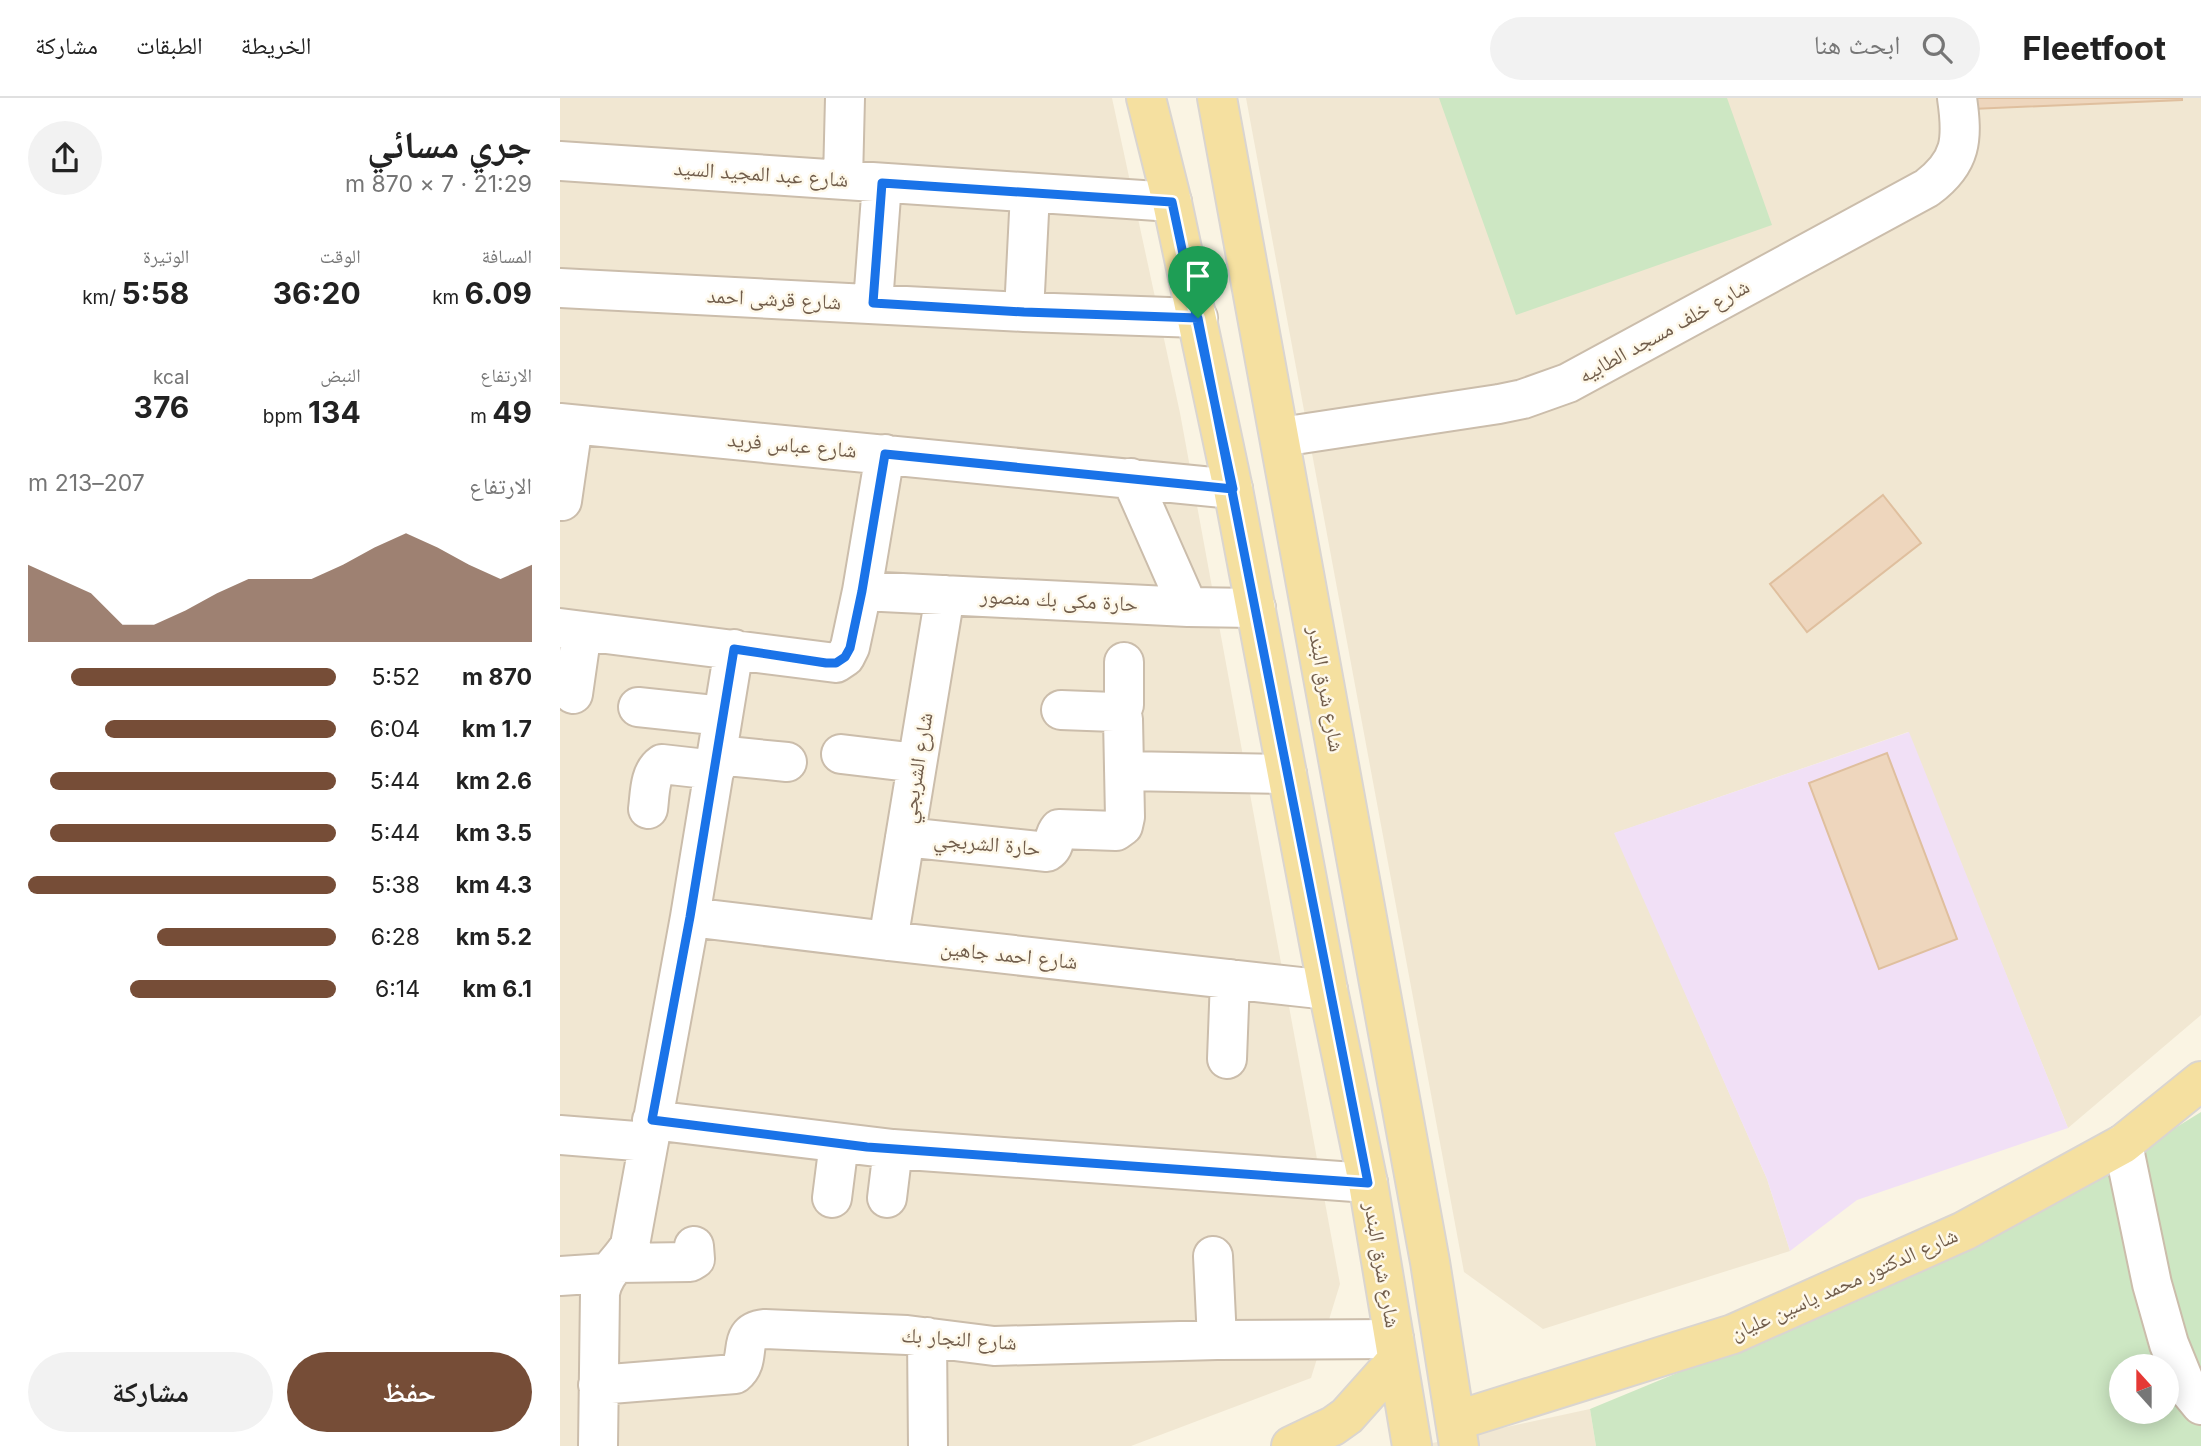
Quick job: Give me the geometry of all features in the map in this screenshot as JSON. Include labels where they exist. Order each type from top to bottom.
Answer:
[{"type":"main road","name":"شارع شرق البندر","points":[[1146,98],[1198,318],[1233,489],[1328,990],[1368,1183],[1412,1446]]},
{"type":"main road","name":"شارع شرق البندر","points":[[1217,98],[1430,1262],[1457,1434]]},
{"type":"main road","name":"شارع الدكتور محمد ياسين عليان","points":[[1457,1434],[1745,1329],[1964,1231],[2123,1144],[2201,1081]]},
{"type":"main road","points":[[1291,1446],[1348,1416],[1396,1350]]},
{"type":"street","points":[[843,180],[845,98]]},
{"type":"street","name":"شارع خلف مسجد الطابيه","points":[[1281,437],[1522,399],[1569,383],[1927,188],[1943,176],[1955,159],[1961,140],[1957,98]]},
{"type":"street","name":"شارع عبد المجيد السيد","points":[[560,161],[1172,202]]},
{"type":"street","points":[[873,303],[882,183]]},
{"type":"street","points":[[1024,312],[1030,193]]},
{"type":"street","name":"شارع قرشى احمد","points":[[560,288],[1024,312],[1198,318]]},
{"type":"street","points":[[562,500],[567,424]]},
{"type":"street","name":"شارع عباس فريد","points":[[567,424],[1233,489]]},
{"type":"street","points":[[573,694],[571,629],[836,663],[845,657],[850,648],[862,591],[885,454]]},
{"type":"street","points":[[1131,478],[1188,607]]},
{"type":"street","name":"حارة مكى بك منصور","points":[[862,591],[1256,608]]},
{"type":"street","name":"شارع الشربجي","points":[[888,941],[945,595]]},
{"type":"street","points":[[598,1446],[600,1293],[611,1268],[629,1245],[690,917],[734,649]]},
{"type":"street","name":"حارة الشربجي","points":[[905,837],[1047,852],[1055,844],[1059,829],[1116,831],[1123,825],[1125,817],[1125,724],[1119,714],[1124,705],[1124,662]]},
{"type":"street","points":[[638,707],[723,716]]},
{"type":"street","points":[[1061,709],[1119,714]]},
{"type":"street","points":[[841,754],[917,763]]},
{"type":"street","points":[[648,809],[653,774],[662,764],[787,762]]},
{"type":"street","points":[[1124,771],[1287,774]]},
{"type":"street","name":"شارع احمد جاهين","points":[[690,917],[1328,990]]},
{"type":"street","points":[[1227,1059],[1230,979]]},
{"type":"street","points":[[560,1135],[650,1131],[1368,1183]]},
{"type":"street","points":[[832,1198],[839,1143]]},
{"type":"street","points":[[2123,1144],[2152,1284],[2169,1344],[2187,1388],[2201,1405]]},
{"type":"street","points":[[887,1198],[893,1149]]},
{"type":"street","points":[[560,1276],[611,1268],[690,1262],[695,1259],[694,1246]]},
{"type":"street","points":[[1213,1256],[1217,1340]]},
{"type":"street","name":"شارع النجار بك","points":[[598,1385],[735,1374],[744,1361],[746,1339],[757,1329],[927,1337],[994,1346],[1217,1340],[1396,1350]]},
{"type":"street","points":[[927,1337],[928,1446]]},
{"type":"shaded area","points":[[560,98],[1112,98],[1180,413],[1340,1284],[1311,1378],[1131,1446],[560,1446]]},
{"type":"shaded area","points":[[1246,98],[2201,98],[2201,1015],[2068,1128],[1908,732],[1615,833],[1767,1179],[1790,1251],[1543,1329],[1464,1272]]},
{"type":"shaded area","points":[[1909,732],[2068,1128],[1857,1200],[1790,1251],[1767,1179],[1614,833]]},
{"type":"shaded area","points":[[1590,1409],[1596,1446],[1419,1446]]},
{"type":"green space","points":[[1439,98],[1727,98],[1772,225],[1516,315]]},
{"type":"green space","points":[[2201,1112],[2201,1446],[1596,1446],[1590,1409],[1878,1290],[2146,1146]]},
{"type":"building","points":[[1971,98],[2182,98],[2182,100],[1972,109]]},
{"type":"building","points":[[1883,495],[1921,543],[1807,632],[1770,584]]},
{"type":"building","points":[[1887,753],[1957,939],[1879,969],[1809,783]]},
{"type":"route","points":[[1198,318],[873,303],[882,183],[1172,202],[1198,318],[1233,489],[885,454],[862,591],[850,648],[845,657],[836,663],[826,663],[734,649],[690,917],[652,1120],[867,1147],[1368,1183],[1328,990],[1233,489],[1215,403],[1198,318]]}]
